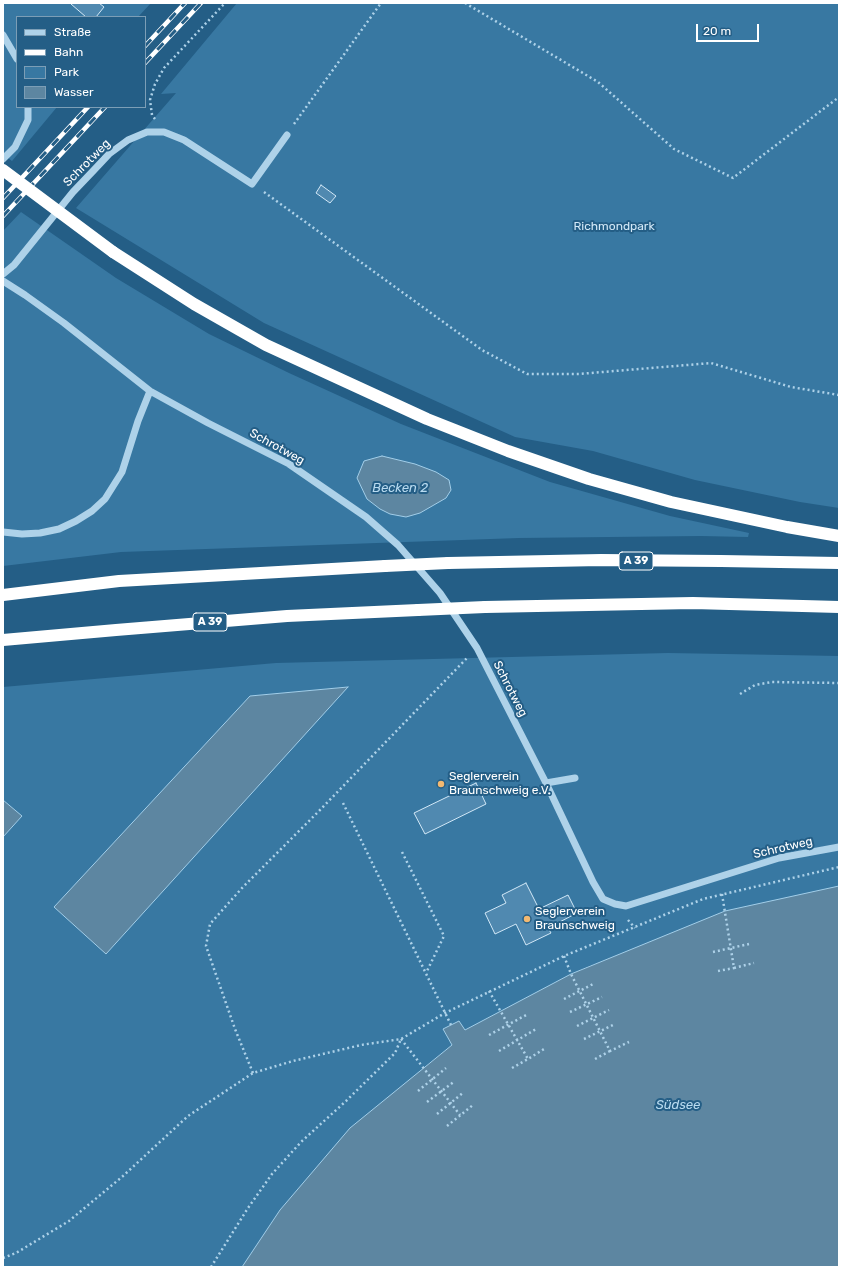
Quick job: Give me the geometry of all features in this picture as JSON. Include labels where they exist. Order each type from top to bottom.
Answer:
[{"type":"highway","points":[[3,170],[113,252],[194,304],[266,345],[427,419],[508,452],[589,479],[671,502],[787,527],[839,536]]},
{"type":"highway","name":"A 39","points":[[3,595],[119,581],[385,566],[600,560],[839,563]]},
{"type":"highway","name":"A 39","points":[[3,640],[287,616],[486,607],[693,603],[839,607]]},
{"type":"street","points":[[3,35],[16,57]]},
{"type":"street","points":[[3,159],[14,147],[28,120],[28,108]]},
{"type":"street","name":"Schrotweg","points":[[3,274],[14,265],[73,192],[109,154],[128,140],[147,132],[164,132],[184,140],[252,184]]},
{"type":"street","points":[[252,184],[287,134]]},
{"type":"street","name":"Schrotweg","points":[[3,281],[25,294],[64,323],[150,391],[208,423],[289,464],[366,517],[398,546],[440,593],[477,648],[546,783],[593,882],[603,899],[615,904],[626,906],[779,858],[839,847]]},
{"type":"street","points":[[3,532],[40,533],[59,529],[92,511],[105,500],[122,472],[138,421],[150,391]]},
{"type":"street","points":[[546,783],[575,778]]},
{"type":"path","points":[[164,132],[152,115],[150,100],[155,84],[164,68],[225,3]]},
{"type":"path","points":[[287,134],[381,3]]},
{"type":"path","points":[[465,3],[598,82],[674,149],[733,178],[839,97]]},
{"type":"path","points":[[252,184],[482,350],[527,374],[579,374],[711,363],[791,387],[839,395]]},
{"type":"path","points":[[253,1073],[235,1029],[206,946],[210,924],[242,888],[477,648]]},
{"type":"path","points":[[740,694],[755,685],[772,682],[839,683]]},
{"type":"path","points":[[343,803],[451,1025]]},
{"type":"path","points":[[402,852],[444,936],[426,973]]},
{"type":"path","points":[[3,1258],[16,1253],[69,1221],[123,1176],[188,1116],[253,1073],[293,1061],[361,1045],[401,1039],[445,1013],[564,956],[703,899],[839,867]]},
{"type":"path","points":[[722,894],[734,968]]},
{"type":"path","points":[[713,952],[749,944]]},
{"type":"path","points":[[564,956],[579,991],[610,1051]]},
{"type":"path","points":[[718,971],[754,963]]},
{"type":"path","points":[[564,999],[595,983]]},
{"type":"path","points":[[489,992],[528,1059]]},
{"type":"path","points":[[570,1012],[602,997]]},
{"type":"path","points":[[577,1026],[609,1010]]},
{"type":"path","points":[[489,1035],[528,1014]]},
{"type":"path","points":[[584,1039],[615,1024]]},
{"type":"path","points":[[499,1051],[536,1029]]},
{"type":"path","points":[[401,1039],[460,1116]]},
{"type":"path","points":[[211,1267],[248,1208],[272,1174],[301,1142],[395,1053],[401,1039]]},
{"type":"path","points":[[595,1059],[629,1042]]},
{"type":"path","points":[[512,1068],[544,1049]]},
{"type":"path","points":[[418,1091],[446,1068]]},
{"type":"path","points":[[427,1102],[455,1081]]},
{"type":"path","points":[[437,1114],[464,1092]]},
{"type":"path","points":[[447,1126],[474,1104]]},
{"type":"green space","points":[[3,3],[151,3],[139,16],[16,16],[16,108],[56,108],[12,161],[3,154]]},
{"type":"green space","name":"Richmondpark","points":[[237,3],[839,3],[839,508],[800,502],[695,480],[593,451],[515,437],[264,323],[76,208],[176,93],[161,94]]},
{"type":"green space","points":[[21,212],[116,278],[209,334],[289,373],[401,424],[550,482],[670,516],[749,533],[748,537],[701,536],[519,538],[121,552],[3,566],[3,231]]},
{"type":"green space","points":[[668,653],[839,656],[839,886],[589,966],[465,1030],[443,1029],[452,1045],[423,1068],[280,1210],[242,1267],[3,1267],[3,837],[22,816],[3,800],[3,687],[276,663]],"holes":[[[347,687],[106,954],[54,907],[250,696]]]},
{"type":"water","name":"Becken 2","points":[[382,456],[415,464],[436,472],[449,480],[451,490],[446,498],[420,513],[406,517],[390,514],[380,509],[367,499],[357,478],[364,461]]},
{"type":"water","points":[[348,687],[106,954],[54,907],[250,696]]},
{"type":"water","points":[[3,800],[22,816],[3,837]]},
{"type":"water","name":"Südsee","points":[[839,886],[839,1267],[242,1267],[280,1210],[350,1128],[452,1045],[443,1029],[459,1021],[465,1030],[571,974],[725,911]]},
{"type":"building","points":[[99,3],[104,7],[97,16],[85,16],[71,4]]},
{"type":"building","points":[[321,185],[336,196],[330,203],[316,193]]},
{"type":"building","points":[[476,783],[486,804],[425,834],[414,813]]},
{"type":"building","name":"Seglerverein Braunschweig","points":[[526,883],[539,909],[568,895],[577,913],[548,928],[551,933],[526,945],[516,924],[495,934],[485,913],[506,903],[502,895]]},
{"type":"railway","points":[[146,45],[185,3]]},
{"type":"railway","points":[[146,62],[201,3]]},
{"type":"railway","points":[[3,198],[87,108]]},
{"type":"railway","points":[[3,216],[104,108]]},
{"type":"place","name":"Seglerverein Braunschweig e.V.","points":[[441,784]]},
{"type":"place","name":"Seglerverein Braunschweig","points":[[527,919]]}]
